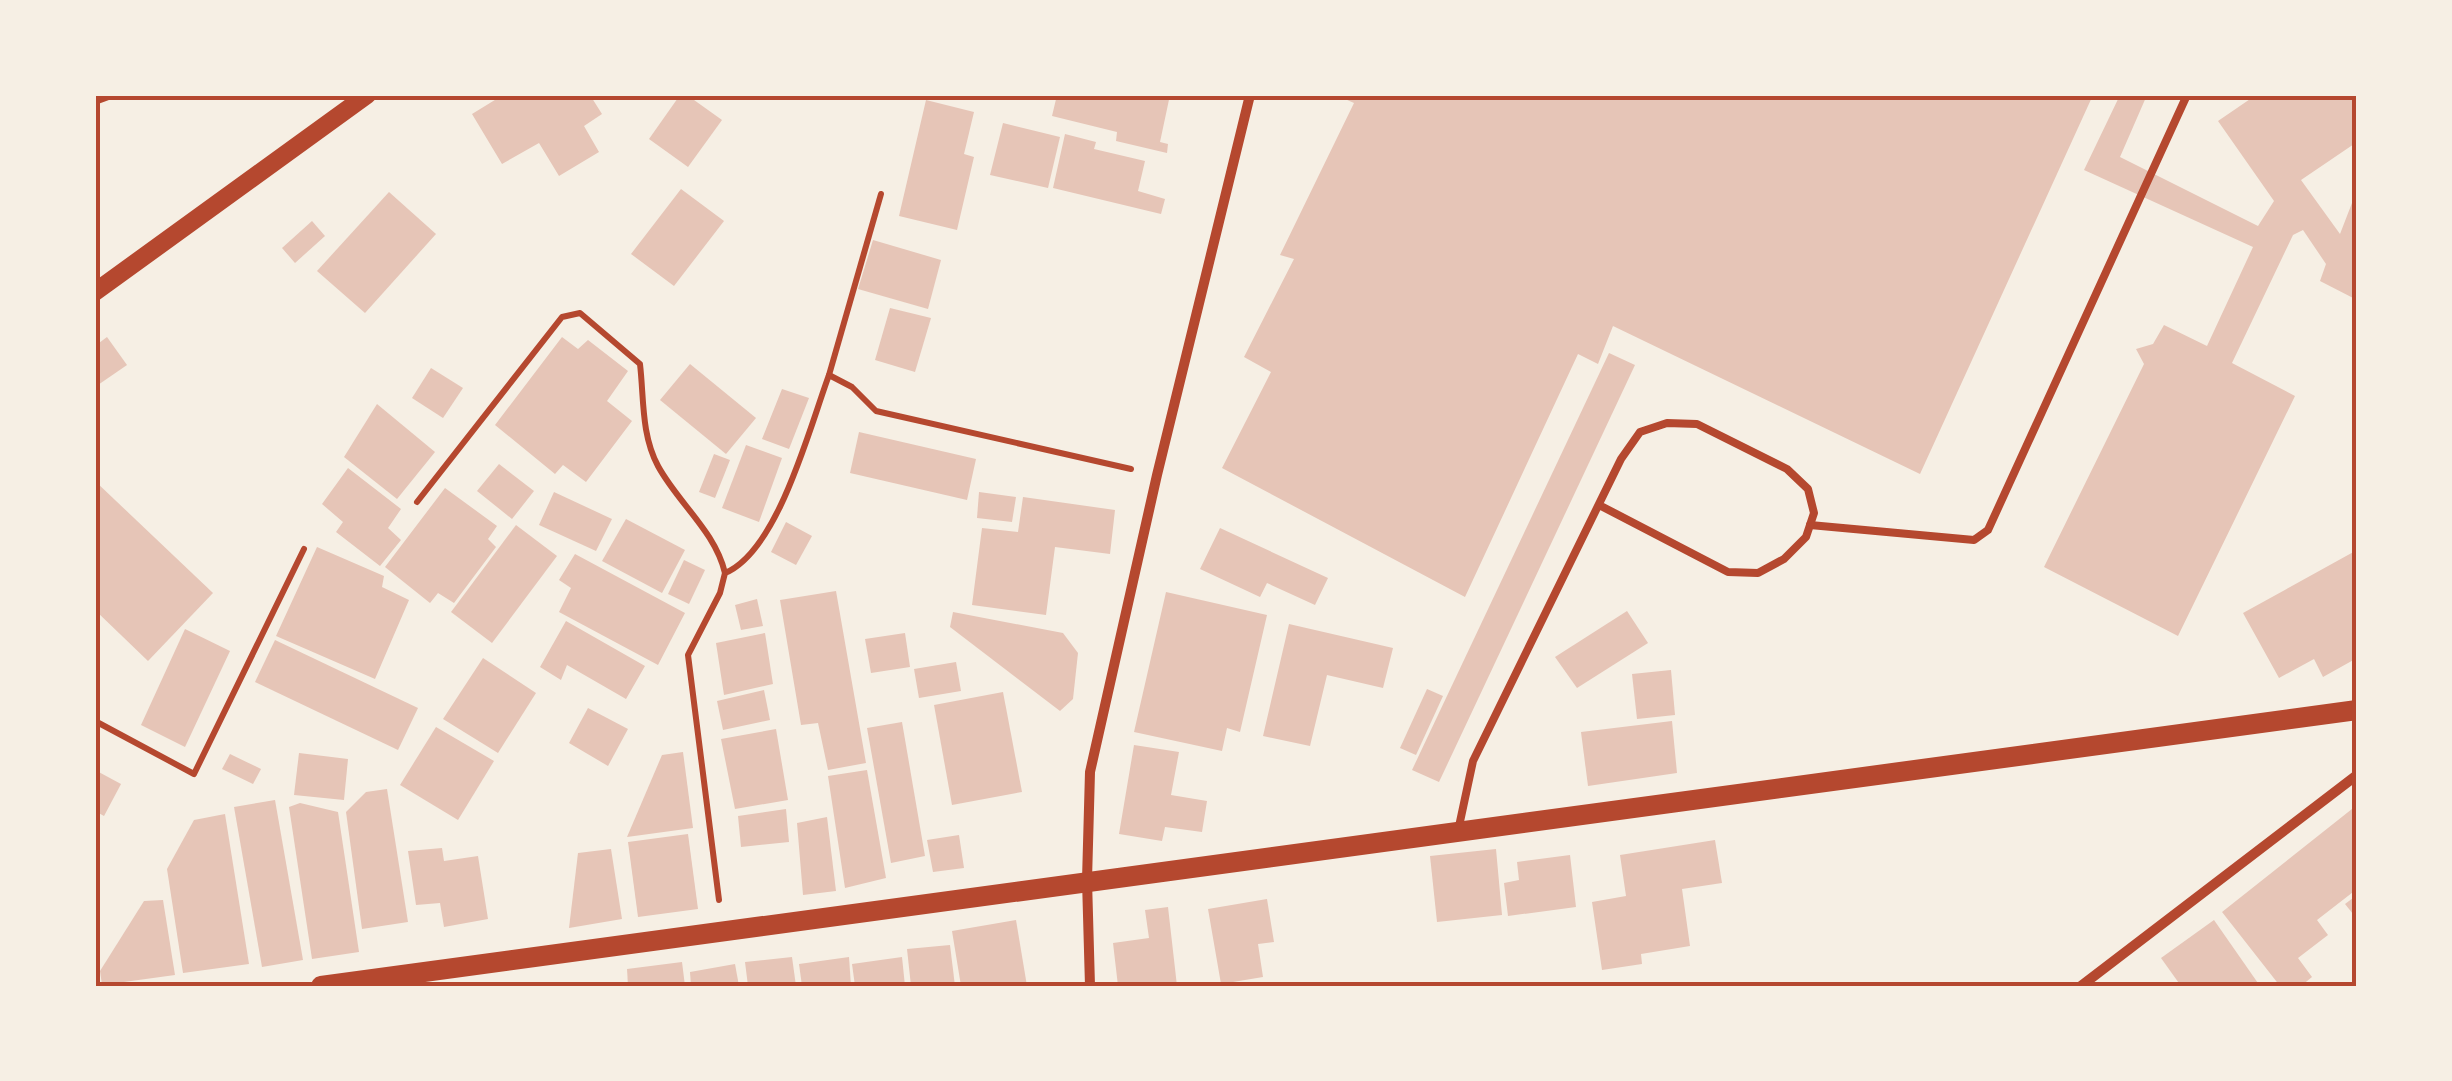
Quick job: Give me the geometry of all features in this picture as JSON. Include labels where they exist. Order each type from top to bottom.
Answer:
[{"type":"main road","points":[[321,986],[2357,710]]},
{"type":"street","points":[[95,292],[367,95]]},
{"type":"street","points":[[1090,986],[1086,880],[1090,772],[1156,476],[1250,95]]},
{"type":"street","points":[[2081,986],[2357,775]]},
{"type":"lane","points":[[1810,525],[1974,540],[1988,530],[2187,95]]},
{"type":"lane","points":[[1458,831],[1473,762],[1620,459],[1640,432],[1667,423],[1698,424],[1787,469],[1808,489],[1814,513],[1806,537],[1784,559],[1758,573],[1728,572],[1599,505]]},
{"type":"path","points":[[95,102],[114,95]]},
{"type":"path","points":[[724,573],[737,568],[755,552],[777,516],[830,376],[882,194]]},
{"type":"path","points":[[417,502],[562,318],[580,313],[640,364],[643,419],[657,464],[720,552],[724,573],[720,593],[688,655],[722,930]]},
{"type":"path","points":[[830,376],[852,388],[876,411],[1156,476]]},
{"type":"path","points":[[95,722],[194,774],[304,548]]},
{"type":"building","points":[[503,95],[590,95],[602,114],[584,126],[599,152],[559,176],[539,143],[502,164],[472,114]]},
{"type":"building","points":[[680,95],[687,95],[722,120],[688,167],[649,139]]},
{"type":"building","points":[[1057,95],[1170,95],[1160,142],[1168,144],[1167,153],[1116,141],[1117,132],[1052,116]]},
{"type":"building","points":[[1336,95],[2093,95],[1920,474],[1613,326],[1598,364],[1578,354],[1465,597],[1222,468],[1271,372],[1244,357],[1294,259],[1280,255],[1354,103]]},
{"type":"building","points":[[2120,95],[2147,95],[2120,157],[2258,226],[2274,201],[2218,121],[2256,95],[2357,95],[2357,142],[2301,180],[2340,234],[2357,190],[2357,300],[2320,281],[2326,264],[2303,230],[2293,235],[2232,363],[2295,396],[2178,636],[2044,567],[2144,364],[2136,349],[2153,344],[2164,325],[2207,346],[2253,247],[2084,170]]},
{"type":"building","points":[[926,100],[974,112],[964,154],[974,157],[957,230],[899,216]]},
{"type":"building","points":[[1003,123],[1060,137],[1048,188],[990,175]]},
{"type":"building","points":[[1065,134],[1096,142],[1094,149],[1145,161],[1138,191],[1165,199],[1161,214],[1053,188]]},
{"type":"building","points":[[681,189],[724,221],[674,286],[631,254]]},
{"type":"building","points":[[389,192],[436,234],[365,313],[317,271]]},
{"type":"building","points":[[312,221],[325,236],[295,263],[282,248]]},
{"type":"building","points":[[873,240],[941,260],[928,309],[858,289]]},
{"type":"building","points":[[890,308],[931,318],[915,372],[875,360]]},
{"type":"building","points":[[107,337],[127,365],[95,387],[95,346]]},
{"type":"building","points":[[562,337],[578,349],[588,340],[628,371],[607,401],[632,421],[586,482],[563,465],[555,474],[495,425]]},
{"type":"building","points":[[1609,353],[1635,365],[1439,782],[1412,770]]},
{"type":"building","points":[[690,364],[756,418],[726,454],[660,400]]},
{"type":"building","points":[[431,368],[463,388],[443,418],[412,398]]},
{"type":"building","points":[[782,389],[809,398],[789,449],[762,439]]},
{"type":"building","points":[[377,404],[435,452],[397,499],[344,457]]},
{"type":"building","points":[[859,432],[976,459],[967,500],[850,473]]},
{"type":"building","points":[[746,445],[782,458],[759,522],[722,508]]},
{"type":"building","points":[[714,454],[730,460],[715,498],[699,492]]},
{"type":"building","points":[[499,464],[534,491],[512,519],[477,491]]},
{"type":"building","points":[[348,468],[401,509],[388,528],[401,540],[380,566],[336,532],[343,522],[322,504]]},
{"type":"building","points":[[95,481],[213,593],[148,661],[95,610]]},
{"type":"building","points":[[445,488],[497,526],[488,539],[496,547],[454,603],[438,593],[430,603],[385,567]]},
{"type":"building","points":[[554,492],[612,519],[596,551],[539,525]]},
{"type":"building","points":[[979,492],[1016,497],[1012,522],[977,518]]},
{"type":"building","points":[[1023,497],[1115,510],[1110,554],[1055,547],[1046,615],[972,605],[982,528],[1018,532]]},
{"type":"building","points":[[626,519],[685,550],[662,593],[602,561]]},
{"type":"building","points":[[786,522],[812,536],[796,565],[771,552]]},
{"type":"building","points":[[516,525],[557,556],[492,643],[451,612]]},
{"type":"building","points":[[1220,528],[1328,578],[1315,605],[1267,583],[1260,597],[1200,569]]},
{"type":"building","points":[[317,547],[384,576],[382,587],[409,600],[375,679],[276,636]]},
{"type":"building","points":[[2357,550],[2357,658],[2323,677],[2314,659],[2279,678],[2243,613]]},
{"type":"building","points":[[575,554],[685,613],[658,665],[559,612],[571,588],[559,580]]},
{"type":"building","points":[[684,560],[705,570],[689,604],[668,594]]},
{"type":"building","points":[[836,591],[866,763],[828,770],[818,723],[801,725],[780,600]]},
{"type":"building","points":[[1166,592],[1267,615],[1240,732],[1227,728],[1222,751],[1134,732]]},
{"type":"building","points":[[757,599],[763,626],[741,630],[735,605]]},
{"type":"building","points":[[1627,611],[1648,643],[1577,688],[1555,657]]},
{"type":"building","points":[[953,612],[1063,633],[1078,653],[1073,699],[1060,711],[950,627]]},
{"type":"building","points":[[566,621],[645,666],[626,699],[567,665],[561,680],[540,667]]},
{"type":"building","points":[[1289,624],[1393,648],[1383,688],[1327,675],[1310,746],[1263,736]]},
{"type":"building","points":[[185,629],[230,651],[185,747],[141,725]]},
{"type":"building","points":[[765,633],[773,684],[724,695],[716,643]]},
{"type":"building","points":[[905,633],[910,667],[871,673],[865,639]]},
{"type":"building","points":[[275,640],[418,708],[398,750],[255,682]]},
{"type":"building","points":[[483,658],[536,693],[498,753],[443,719]]},
{"type":"building","points":[[956,662],[961,691],[919,698],[914,669]]},
{"type":"building","points":[[1671,670],[1675,715],[1637,719],[1632,674]]},
{"type":"building","points":[[1427,689],[1443,696],[1416,755],[1400,748]]},
{"type":"building","points":[[764,690],[770,720],[723,730],[717,701]]},
{"type":"building","points":[[1003,692],[1022,792],[952,805],[934,705]]},
{"type":"building","points":[[588,708],[628,729],[608,766],[569,743]]},
{"type":"building","points":[[1672,721],[1677,773],[1588,786],[1581,732]]},
{"type":"building","points":[[902,722],[925,856],[891,863],[867,728]]},
{"type":"building","points":[[436,727],[494,761],[458,820],[400,785]]},
{"type":"building","points":[[776,729],[788,800],[735,809],[721,739]]},
{"type":"building","points":[[1134,745],[1179,752],[1171,795],[1207,801],[1202,832],[1165,827],[1162,841],[1119,834]]},
{"type":"building","points":[[683,752],[693,828],[627,837],[662,755]]},
{"type":"building","points":[[299,753],[348,759],[344,800],[294,795]]},
{"type":"building","points":[[230,754],[261,769],[253,784],[222,769]]},
{"type":"building","points":[[95,770],[121,784],[104,816],[95,811]]},
{"type":"building","points":[[867,770],[886,878],[845,888],[828,776]]},
{"type":"building","points":[[387,789],[408,922],[362,929],[346,812],[366,792]]},
{"type":"building","points":[[275,800],[303,960],[262,967],[234,807]]},
{"type":"building","points":[[300,803],[338,812],[359,952],[312,959],[289,807]]},
{"type":"building","points":[[2357,805],[2357,889],[2317,920],[2328,935],[2298,958],[2312,977],[2301,986],[2280,986],[2222,912]]},
{"type":"building","points":[[786,809],[789,842],[741,847],[738,816]]},
{"type":"building","points":[[225,814],[249,964],[183,973],[167,869],[194,820]]},
{"type":"building","points":[[827,817],[836,891],[803,895],[797,823]]},
{"type":"building","points":[[688,834],[698,909],[638,917],[628,842]]},
{"type":"building","points":[[959,835],[964,868],[933,872],[927,840]]},
{"type":"building","points":[[1715,840],[1722,883],[1682,889],[1690,946],[1641,954],[1642,964],[1602,970],[1592,902],[1626,896],[1620,855]]},
{"type":"building","points":[[442,848],[444,861],[478,856],[488,919],[444,927],[440,903],[416,905],[408,851]]},
{"type":"building","points":[[611,849],[622,919],[569,928],[578,853]]},
{"type":"building","points":[[1496,849],[1502,915],[1437,922],[1430,856]]},
{"type":"building","points":[[1570,855],[1576,907],[1508,916],[1504,883],[1519,880],[1517,862]]},
{"type":"building","points":[[2357,895],[2357,919],[2345,904]]},
{"type":"building","points":[[1267,899],[1274,942],[1258,944],[1263,977],[1221,984],[1208,909]]},
{"type":"building","points":[[163,900],[175,975],[102,985],[100,971],[144,901]]},
{"type":"building","points":[[1168,907],[1177,986],[1118,986],[1113,943],[1149,938],[1145,910]]},
{"type":"building","points":[[1016,920],[1027,986],[961,986],[952,931]]},
{"type":"building","points":[[2214,920],[2260,986],[2181,986],[2161,958]]},
{"type":"building","points":[[950,945],[955,986],[911,986],[907,949]]},
{"type":"building","points":[[792,957],[796,986],[748,986],[745,962]]},
{"type":"building","points":[[849,957],[851,986],[802,986],[799,964]]},
{"type":"building","points":[[902,957],[905,986],[855,986],[852,964]]},
{"type":"building","points":[[682,962],[685,986],[628,986],[627,969]]},
{"type":"building","points":[[735,964],[739,986],[691,986],[690,972]]}]
